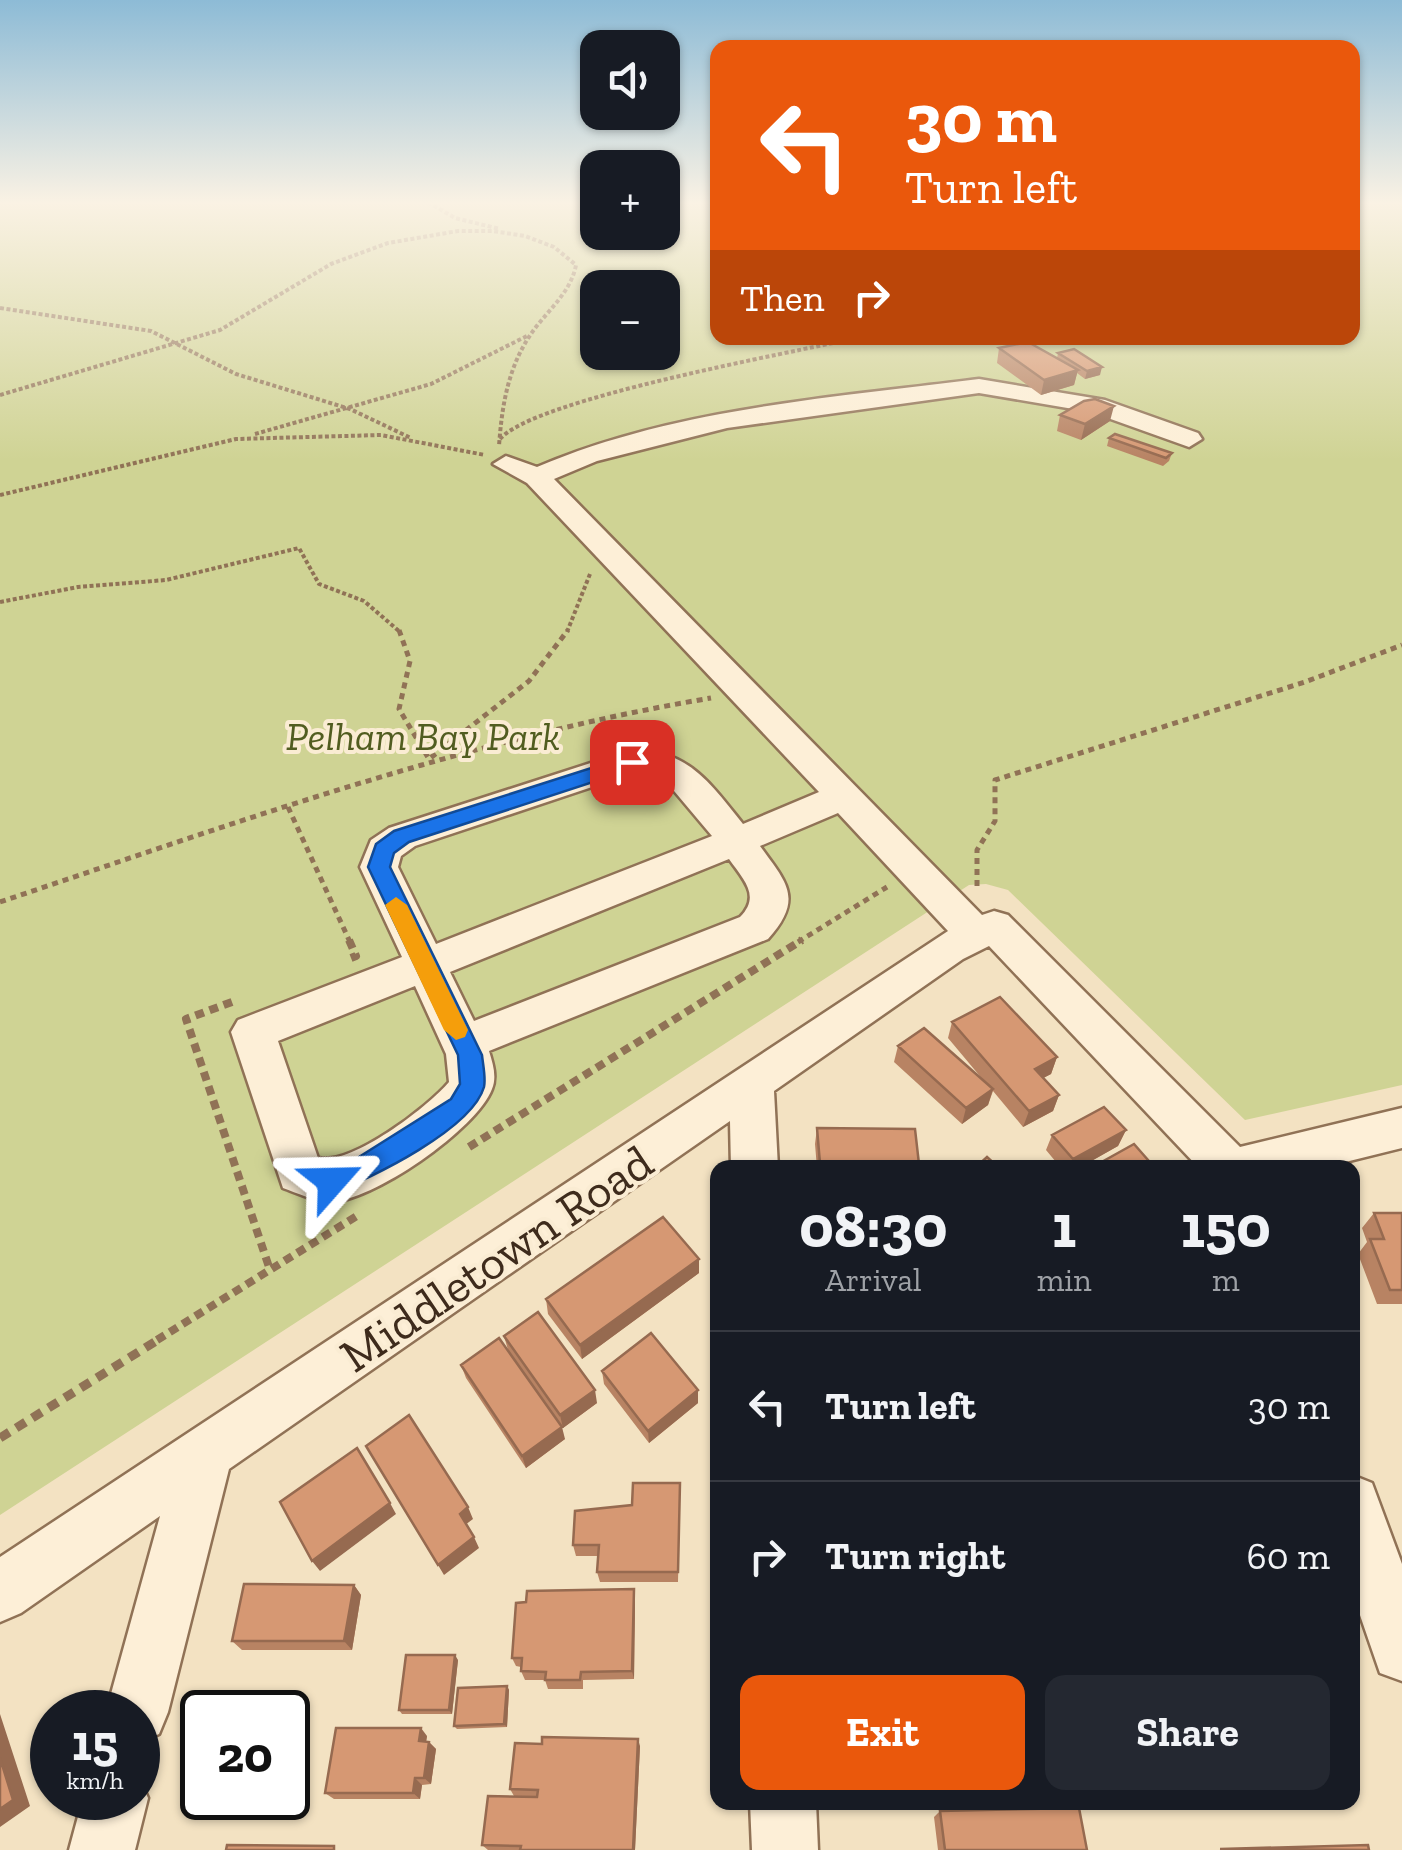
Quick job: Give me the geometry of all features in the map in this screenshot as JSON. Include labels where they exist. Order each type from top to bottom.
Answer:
[{"type":"street","points":[[537,477],[588,456],[727,420],[979,386],[1096,406],[1188,438]]},
{"type":"street","points":[[506,464],[537,477],[841,797],[982,917],[1225,1160]]},
{"type":"street","points":[[463,1044],[754,928],[770,909],[771,892],[738,843],[677,771],[654,761],[632,762],[402,836],[384,850],[379,867],[423,965],[463,1044],[470,1055],[472,1084],[460,1106],[360,1170],[332,1181],[300,1173],[253,1032],[423,965],[738,843],[841,797]]},
{"type":"street","name":"Middletown Road","points":[[0,1592],[751,1086],[982,917]]},
{"type":"street","points":[[751,1086],[754,1160]]},
{"type":"street","points":[[1267,1160],[1402,1128]]},
{"type":"street","points":[[144,1690],[205,1454]]},
{"type":"street","points":[[1360,1526],[1402,1651]]},
{"type":"street","points":[[783,1810],[785,1850]]},
{"type":"street","points":[[102,1850],[110,1820]]},
{"type":"path","points":[[0,395],[228,327],[295,288]]},
{"type":"path","points":[[567,288],[530,335],[503,395],[499,446],[512,425],[571,404],[826,345]]},
{"type":"path","points":[[2,309],[120,324],[176,340],[236,374],[350,409],[401,429],[412,439]]},
{"type":"path","points":[[0,495],[350,409],[442,380],[530,335]]},
{"type":"path","points":[[236,439],[349,434],[412,439],[506,464]]},
{"type":"path","points":[[430,759],[518,691],[570,635],[586,591],[595,538]]},
{"type":"path","points":[[0,602],[78,588],[166,580],[299,548],[319,584],[369,601],[402,632],[413,669],[399,709],[430,759]]},
{"type":"path","points":[[982,917],[974,862],[984,830],[995,820],[995,780],[1305,682],[1402,645]]},
{"type":"path","points":[[0,902],[430,759],[574,720],[742,693]]},
{"type":"green space","name":"Pelham Bay Park","points":[[0,288],[580,288],[580,370],[680,370],[680,288],[710,288],[710,345],[1360,345],[1360,288],[1402,288],[1402,1085],[1245,1120],[1008,890],[986,884],[969,885],[0,1515]]},
{"type":"building","points":[[1033,345],[1078,370],[1044,380],[999,348]]},
{"type":"building","points":[[1074,349],[1102,367],[1087,371],[1058,353]]},
{"type":"building","points":[[1095,399],[1114,406],[1085,424],[1060,415],[1084,401]]},
{"type":"building","points":[[1115,434],[1172,453],[1166,458],[1109,438]]},
{"type":"building","points":[[1000,997],[1057,1057],[1035,1069],[1059,1095],[1029,1111],[952,1022]]},
{"type":"building","points":[[924,1028],[993,1089],[966,1108],[898,1046]]},
{"type":"building","points":[[1104,1107],[1126,1130],[1073,1159],[1052,1135]]},
{"type":"building","points":[[817,1128],[915,1129],[919,1160],[820,1160]]},
{"type":"building","points":[[1134,1144],[1148,1160],[1105,1160]]},
{"type":"building","points":[[1374,1213],[1402,1213],[1402,1290],[1390,1290],[1370,1239],[1384,1239]]},
{"type":"building","points":[[663,1217],[699,1259],[580,1345],[546,1299]]},
{"type":"building","points":[[538,1312],[595,1390],[560,1415],[504,1336]]},
{"type":"building","points":[[651,1333],[698,1390],[648,1431],[602,1371]]},
{"type":"building","points":[[499,1338],[562,1427],[522,1456],[461,1365]]},
{"type":"building","points":[[409,1415],[468,1507],[460,1514],[474,1537],[438,1565],[366,1446]]},
{"type":"building","points":[[357,1448],[390,1503],[312,1561],[280,1502]]},
{"type":"building","points":[[633,1483],[680,1483],[678,1572],[597,1572],[599,1545],[573,1545],[575,1511],[632,1505]]},
{"type":"building","points":[[244,1584],[354,1585],[344,1641],[232,1641]]},
{"type":"building","points":[[634,1589],[632,1671],[581,1672],[580,1680],[545,1680],[546,1672],[521,1671],[522,1658],[512,1658],[516,1603],[526,1602],[527,1591]]},
{"type":"building","points":[[406,1655],[455,1655],[449,1710],[399,1710]]},
{"type":"building","points":[[507,1686],[504,1724],[454,1726],[458,1688]]},
{"type":"building","points":[[336,1728],[421,1728],[419,1741],[429,1742],[424,1778],[415,1778],[413,1793],[325,1793]]},
{"type":"building","points":[[542,1737],[638,1739],[633,1850],[520,1850],[521,1846],[482,1845],[488,1796],[537,1797],[538,1790],[510,1789],[515,1743],[542,1744]]},
{"type":"building","points":[[0,1758],[13,1800],[0,1809]]},
{"type":"building","points":[[1079,1810],[1087,1850],[945,1850],[940,1811]]},
{"type":"building","points":[[227,1845],[334,1846],[334,1850],[226,1850]]},
{"type":"building","points":[[1368,1845],[1369,1850],[1220,1849]]},
{"type":"slow traffic","points":[[396,905],[456,1030]]},
{"type":"route","points":[[332,1181],[360,1170],[460,1106],[472,1084],[470,1055],[423,965],[379,867],[384,850],[402,836],[632,762]]}]
